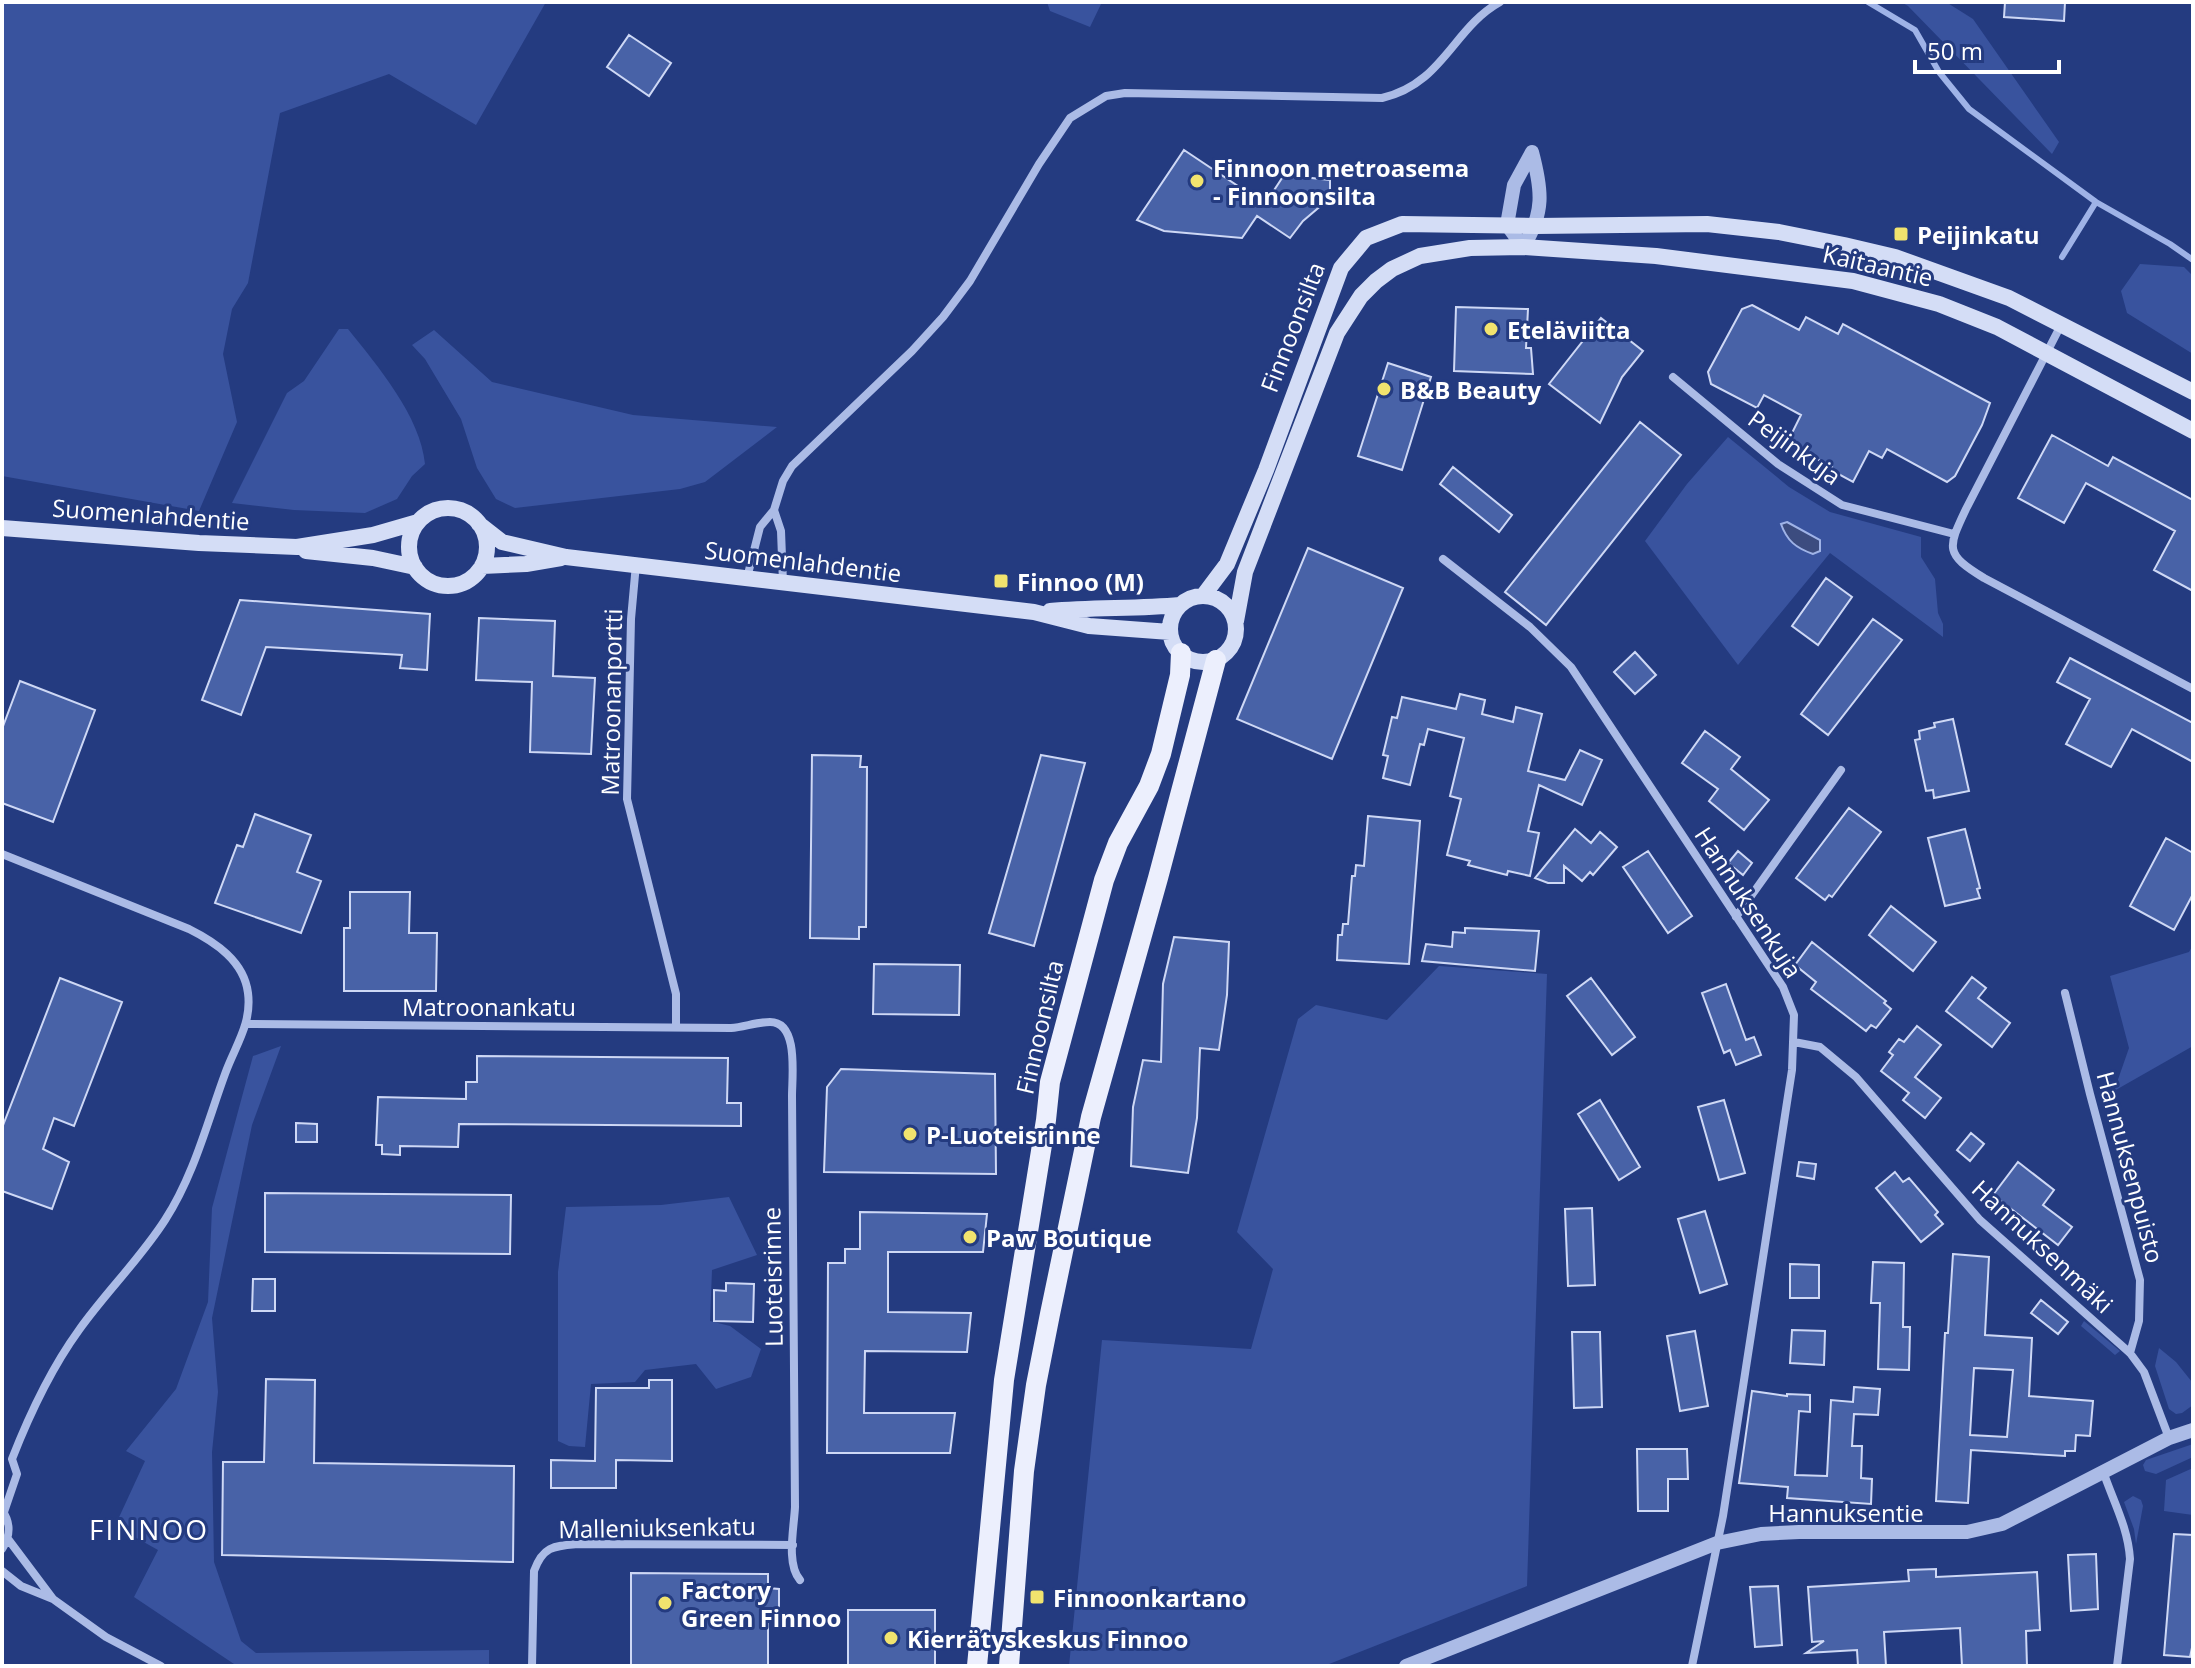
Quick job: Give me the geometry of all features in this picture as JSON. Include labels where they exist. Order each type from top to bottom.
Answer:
[{"type":"main road","name":"Finnoonsilta","points":[[1203,596],[1227,564],[1266,470],[1341,268],[1353,252],[1366,238],[1402,224],[1536,226]]},
{"type":"main road","name":"Kaitaantie","points":[[1536,226],[1707,224],[1779,232],[1895,257],[2009,298],[2193,392]]},
{"type":"main road","name":"Finnoonsilta","points":[[1236,621],[1245,572],[1307,406],[1337,333],[1361,296],[1392,269],[1420,256],[1470,248],[1523,247]]},
{"type":"main road","name":"Kaitaantie","points":[[1523,247],[1656,256],[1853,281],[1939,304],[1997,327],[2193,431]]},
{"type":"main road","points":[[453,509],[472,516],[479,524],[487,544],[482,566],[473,577],[460,584],[445,586],[420,572],[409,544],[418,522],[437,510],[453,509]]},
{"type":"main road","name":"Suomenlahdentie","points":[[2,528],[297,547],[373,535],[418,522]]},
{"type":"main road","name":"Suomenlahdentie","points":[[479,524],[502,542],[566,557],[1034,612],[1089,626],[1170,632]]},
{"type":"main road","name":"Suomenlahdentie","points":[[297,547],[312,553],[373,558],[420,572]]},
{"type":"main road","name":"Suomenlahdentie","points":[[482,566],[526,564],[566,557]]},
{"type":"main road","points":[[1009,1666],[1024,1471],[1036,1385],[1091,1117],[1216,660],[1233,644],[1236,633],[1236,621],[1223,602],[1203,596],[1180,605],[1172,618],[1170,632],[1174,644],[1192,660],[1216,660]]},
{"type":"main road","name":"Suomenlahdentie","points":[[1034,612],[1180,605]]},
{"type":"main road","name":"Finnoonsilta","points":[[977,1666],[1004,1380],[1050,1082],[1066,1012],[1104,880],[1118,843],[1149,786],[1161,754],[1180,675],[1181,653]]},
{"type":"street","points":[[747,578],[760,527],[774,510],[783,481],[801,455],[860,403],[943,317],[970,281],[1070,118],[1106,96],[1125,93],[1382,98],[1398,94],[1413,87],[1428,74],[1485,13],[1500,2]]},
{"type":"street","points":[[1532,152],[1541,185],[1536,226],[1523,247],[1507,225],[1514,185],[1532,152]]},
{"type":"street","points":[[2062,324],[1954,534],[1951,549],[1964,566],[2193,689]]},
{"type":"street","name":"Peijinkuja","points":[[1673,377],[1778,464],[1842,505],[1954,534]]},
{"type":"street","points":[[774,510],[781,531],[783,583]]},
{"type":"street","name":"Hannuksenkuja","points":[[1443,559],[1530,627],[1571,667],[1783,987],[1794,1015],[1792,1070],[1723,1516],[1692,1666]]},
{"type":"street","name":"Matroonanportti","points":[[636,564],[631,619],[627,799],[676,994],[676,1027]]},
{"type":"street","points":[[1736,917],[1841,770]]},
{"type":"street","points":[[2,854],[189,929],[217,944],[238,966],[248,994],[247,1024],[228,1065],[180,1194],[151,1240],[79,1329],[37,1400],[12,1459],[2,1465]]},
{"type":"street","name":"Hannuksenpuisto","points":[[2065,993],[2140,1280],[2139,1321],[2130,1353]]},
{"type":"street","name":"Luoteisrinne","points":[[731,1028],[767,1022],[780,1024],[789,1033],[792,1054],[793,1545],[795,1574],[800,1580]]},
{"type":"street","name":"Matroonankatu","points":[[247,1024],[731,1028]]},
{"type":"street","name":"Hannuksenmäki","points":[[1794,1042],[1820,1047],[1856,1077],[1980,1220],[2130,1353],[2144,1372],[2169,1438]]},
{"type":"street","name":"Hannuksentie","points":[[1406,1666],[1717,1543],[1761,1534],[1967,1532],[2002,1524],[2169,1438],[2193,1430]]},
{"type":"street","points":[[2,1549],[8,1539],[9,1526],[3,1511],[17,1474],[12,1459]]},
{"type":"street","points":[[2103,1471],[2129,1541],[2130,1559],[2117,1666]]},
{"type":"street","points":[[8,1539],[53,1599]]},
{"type":"street","name":"Malleniuksenkatu","points":[[532,1666],[534,1571],[539,1558],[548,1549],[578,1544],[793,1545]]},
{"type":"street","points":[[2,1571],[21,1586],[53,1599],[106,1637],[161,1666]]},
{"type":"shaded area","points":[[2,2],[546,2],[476,125],[389,74],[280,113],[248,283],[232,309],[223,354],[237,422],[199,511],[2,476]]},
{"type":"shaded area","points":[[1047,2],[1102,2],[1090,27],[1050,11]]},
{"type":"shaded area","points":[[1901,2],[1946,2],[1973,19],[2059,142],[2052,154],[1908,6]]},
{"type":"shaded area","points":[[2140,264],[2184,267],[2193,276],[2193,354],[2127,313],[2121,291]]},
{"type":"shaded area","points":[[339,329],[348,329],[396,392],[415,428],[425,464],[412,476],[397,499],[365,513],[232,503],[287,393],[304,381]]},
{"type":"shaded area","points":[[434,330],[492,382],[633,415],[777,427],[705,482],[680,489],[515,508],[496,499],[477,468],[461,419],[425,359],[412,345]]},
{"type":"shaded area","points":[[1728,437],[1789,487],[1830,512],[1921,537],[1921,557],[1935,579],[1943,637],[1830,553],[1738,665],[1645,541],[1687,484]]},
{"type":"shaded area","points":[[1787,522],[1820,540],[1820,551],[1813,554],[1793,543],[1781,524]]},
{"type":"shaded area","points":[[2193,945],[2193,1046],[2114,1091],[2129,1048],[2110,976],[2189,952]]},
{"type":"shaded area","points":[[1439,966],[1547,974],[1527,1586],[1324,1666],[1069,1666],[1102,1340],[1251,1349],[1273,1269],[1237,1232],[1298,1019],[1316,1005],[1387,1020]]},
{"type":"shaded area","points":[[281,1046],[252,1125],[212,1318],[218,1392],[212,1452],[214,1562],[241,1641],[256,1653],[489,1650],[489,1666],[237,1666],[134,1597],[158,1550],[115,1526],[145,1461],[126,1451],[176,1389],[208,1302],[212,1208],[253,1056]]},
{"type":"shaded area","points":[[729,1197],[757,1255],[712,1270],[710,1321],[730,1326],[761,1349],[751,1377],[716,1389],[696,1364],[645,1370],[635,1382],[591,1384],[585,1447],[569,1446],[558,1441],[558,1272],[566,1207],[661,1205]]},
{"type":"shaded area","points":[[2084,1321],[2120,1351],[2115,1355],[2081,1326]]},
{"type":"shaded area","points":[[2159,1348],[2176,1362],[2192,1382],[2193,1405],[2182,1413],[2176,1414],[2169,1409],[2155,1366]]},
{"type":"shaded area","points":[[2193,1444],[2193,1457],[2156,1474],[2145,1471],[2143,1465],[2146,1460]]},
{"type":"shaded area","points":[[2193,1468],[2193,1515],[2164,1511],[2166,1480]]},
{"type":"shaded area","points":[[2133,1496],[2141,1500],[2143,1506],[2136,1544],[2124,1502]]},
{"type":"building","points":[[2005,2],[2065,2],[2064,21],[2004,17]]},
{"type":"building","points":[[629,35],[671,63],[649,96],[607,67]]},
{"type":"building","name":"Finnoon metroasema - Finnoonsilta","points":[[1184,150],[1265,204],[1284,175],[1330,180],[1330,198],[1303,221],[1290,238],[1257,216],[1242,238],[1164,231],[1137,220]]},
{"type":"building","points":[[1752,305],[1799,330],[1806,317],[1838,334],[1843,324],[1990,403],[1955,476],[1947,482],[1887,449],[1882,458],[1869,451],[1853,482],[1787,443],[1801,415],[1764,395],[1757,408],[1711,384],[1708,372],[1742,309]]},
{"type":"building","name":"Eteläviitta","points":[[1456,307],[1528,309],[1526,348],[1531,348],[1533,374],[1454,371]]},
{"type":"building","points":[[1601,318],[1643,351],[1622,377],[1600,423],[1549,384]]},
{"type":"building","points":[[1388,363],[1431,377],[1402,470],[1358,456]]},
{"type":"building","points":[[1640,422],[1681,455],[1546,625],[1505,592]]},
{"type":"building","points":[[2052,435],[2108,466],[2113,457],[2193,500],[2193,591],[2154,570],[2175,531],[2086,483],[2064,523],[2018,498]]},
{"type":"building","points":[[1453,467],[1512,515],[1499,532],[1440,484]]},
{"type":"building","points":[[1308,548],[1403,588],[1332,759],[1237,719]]},
{"type":"building","points":[[1826,578],[1852,597],[1818,645],[1792,626]]},
{"type":"building","points":[[240,600],[430,614],[427,670],[400,668],[402,655],[266,647],[241,715],[202,700]]},
{"type":"building","points":[[479,618],[555,621],[553,676],[595,678],[591,754],[530,752],[532,682],[476,680]]},
{"type":"building","points":[[1873,619],[1902,640],[1828,735],[1801,714]]},
{"type":"building","points":[[1635,652],[1656,675],[1635,694],[1614,672]]},
{"type":"building","points":[[2070,658],[2193,723],[2193,762],[2132,729],[2111,767],[2066,744],[2090,699],[2057,682]]},
{"type":"building","points":[[20,681],[95,710],[53,822],[2,803],[2,729]]},
{"type":"building","points":[[1460,694],[1485,700],[1482,714],[1513,722],[1516,707],[1542,714],[1528,771],[1565,780],[1580,750],[1602,760],[1582,805],[1539,785],[1528,831],[1539,833],[1530,876],[1508,871],[1507,875],[1468,865],[1470,861],[1447,855],[1461,799],[1450,796],[1464,738],[1428,729],[1424,745],[1420,744],[1410,785],[1383,778],[1388,756],[1383,755],[1392,717],[1397,718],[1402,697],[1456,709]]},
{"type":"building","points":[[1953,719],[1969,791],[1934,798],[1933,790],[1926,791],[1915,740],[1920,739],[1919,731],[1935,727],[1934,723]]},
{"type":"building","points":[[1705,731],[1740,757],[1731,769],[1769,800],[1744,830],[1709,801],[1718,789],[1682,763]]},
{"type":"building","points":[[812,755],[861,756],[860,767],[867,767],[866,927],[859,927],[859,939],[810,938]]},
{"type":"building","points":[[1041,755],[1085,763],[1034,946],[989,933]]},
{"type":"building","points":[[1849,808],[1881,832],[1832,897],[1829,895],[1825,900],[1796,878]]},
{"type":"building","points":[[255,814],[311,835],[297,872],[321,881],[301,933],[215,903],[237,845],[243,847]]},
{"type":"building","points":[[1368,816],[1420,821],[1409,964],[1337,960],[1338,935],[1342,935],[1343,924],[1348,924],[1352,876],[1355,876],[1356,865],[1364,866]]},
{"type":"building","points":[[1575,829],[1591,843],[1600,832],[1617,847],[1593,875],[1590,872],[1582,881],[1564,866],[1564,883],[1548,883],[1535,878]]},
{"type":"building","points":[[1965,829],[1980,898],[1945,906],[1928,838]]},
{"type":"building","points":[[2166,838],[2193,853],[2193,894],[2174,930],[2130,906]]},
{"type":"building","points":[[1648,851],[1692,916],[1668,933],[1623,867]]},
{"type":"building","points":[[1738,851],[1752,863],[1743,875],[1728,863]]},
{"type":"building","points":[[350,892],[410,892],[409,933],[437,933],[436,991],[344,991],[344,928],[350,928]]},
{"type":"building","points":[[1891,906],[1936,942],[1913,971],[1869,935]]},
{"type":"building","points":[[1465,928],[1539,931],[1535,971],[1422,961],[1426,944],[1452,947],[1453,932],[1465,933]]},
{"type":"building","points":[[1174,937],[1229,942],[1227,995],[1219,1050],[1200,1048],[1197,1118],[1188,1173],[1131,1166],[1133,1107],[1143,1060],[1161,1062],[1163,984]]},
{"type":"building","points":[[1812,942],[1886,1001],[1884,1003],[1891,1009],[1876,1028],[1871,1025],[1866,1031],[1811,989],[1816,982],[1795,965]]},
{"type":"building","points":[[874,964],[960,965],[959,1015],[873,1014]]},
{"type":"building","points":[[1972,977],[1986,988],[1978,998],[2010,1023],[1992,1047],[1946,1011]]},
{"type":"building","points":[[60,978],[122,1002],[74,1126],[54,1118],[43,1149],[69,1162],[52,1209],[2,1191],[2,1128]]},
{"type":"building","points":[[1591,978],[1635,1037],[1612,1055],[1567,996]]},
{"type":"building","points":[[1726,984],[1746,1040],[1754,1037],[1761,1055],[1736,1065],[1730,1050],[1724,1053],[1702,993]]},
{"type":"building","points":[[1917,1026],[1941,1045],[1915,1077],[1941,1098],[1925,1118],[1903,1100],[1909,1093],[1881,1071],[1893,1055],[1889,1052],[1899,1039],[1904,1042]]},
{"type":"building","points":[[477,1056],[728,1058],[727,1103],[741,1103],[741,1126],[459,1124],[458,1147],[400,1146],[400,1155],[382,1154],[382,1145],[376,1145],[378,1097],[466,1099],[466,1082],[477,1082]]},
{"type":"building","name":"P-Luoteisrinne","points":[[841,1069],[995,1074],[996,1174],[824,1172],[827,1087]]},
{"type":"building","points":[[1600,1100],[1640,1167],[1619,1180],[1578,1114]]},
{"type":"building","points":[[1724,1100],[1745,1173],[1719,1180],[1698,1107]]},
{"type":"building","points":[[296,1123],[317,1124],[317,1142],[296,1142]]},
{"type":"building","points":[[1971,1133],[1984,1144],[1970,1161],[1957,1150]]},
{"type":"building","points":[[1799,1162],[1816,1164],[1814,1179],[1797,1176]]},
{"type":"building","points":[[2018,1162],[2054,1190],[2043,1205],[2072,1227],[2058,1245],[1993,1195]]},
{"type":"building","points":[[1895,1172],[1903,1182],[1909,1178],[1938,1212],[1935,1215],[1943,1224],[1921,1242],[1876,1188]]},
{"type":"building","points":[[265,1193],[511,1195],[510,1254],[265,1252]]},
{"type":"building","points":[[1592,1208],[1595,1285],[1568,1286],[1565,1209]]},
{"type":"building","points":[[1705,1211],[1727,1284],[1700,1293],[1678,1219]]},
{"type":"building","points":[[860,1212],[987,1214],[983,1252],[888,1252],[888,1312],[971,1313],[967,1352],[865,1351],[864,1413],[955,1413],[950,1453],[827,1453],[828,1263],[845,1263],[845,1249],[860,1249]]},
{"type":"building","points":[[1953,1254],[1989,1257],[1985,1335],[2032,1338],[2029,1396],[2093,1401],[2090,1436],[2076,1435],[2075,1451],[2065,1451],[2065,1456],[1971,1450],[1968,1503],[1936,1501],[1945,1333],[1948,1333]],"holes":[[[1974,1368],[2013,1370],[2007,1437],[1970,1435]]]},
{"type":"building","points":[[1873,1262],[1904,1263],[1903,1327],[1910,1327],[1909,1370],[1878,1369],[1880,1303],[1871,1303]]},
{"type":"building","points":[[1790,1264],[1819,1265],[1819,1298],[1790,1298]]},
{"type":"building","points":[[253,1279],[275,1279],[275,1311],[252,1311]]},
{"type":"building","points":[[726,1283],[754,1284],[753,1322],[714,1321],[714,1290],[726,1291]]},
{"type":"building","points":[[2041,1300],[2068,1322],[2058,1334],[2031,1313]]},
{"type":"building","points":[[1792,1330],[1825,1331],[1824,1365],[1790,1363]]},
{"type":"building","points":[[1695,1331],[1708,1406],[1680,1411],[1667,1336]]},
{"type":"building","points":[[1572,1332],[1600,1332],[1602,1407],[1574,1408]]},
{"type":"building","points":[[266,1379],[315,1380],[314,1463],[514,1466],[513,1562],[222,1555],[223,1462],[264,1462]]},
{"type":"building","points":[[649,1380],[672,1380],[672,1461],[616,1460],[616,1488],[551,1488],[551,1460],[595,1461],[596,1388],[649,1388]]},
{"type":"building","points":[[1854,1387],[1880,1389],[1878,1415],[1854,1414],[1852,1446],[1862,1446],[1861,1478],[1872,1479],[1871,1504],[1787,1498],[1788,1487],[1739,1483],[1752,1391],[1787,1396],[1810,1395],[1810,1412],[1799,1411],[1795,1475],[1827,1476],[1831,1400],[1853,1402]]},
{"type":"building","points":[[1637,1449],[1687,1449],[1688,1479],[1668,1479],[1668,1511],[1638,1511]]},
{"type":"building","points":[[2174,1534],[2193,1535],[2193,1643],[2190,1657],[2164,1655]]},
{"type":"building","points":[[2096,1554],[2098,1609],[2071,1611],[2068,1555]]},
{"type":"building","points":[[1936,1569],[1936,1577],[2037,1572],[2040,1630],[2026,1631],[2027,1666],[1962,1666],[1960,1628],[1884,1632],[1886,1666],[1858,1666],[1857,1650],[1806,1653],[1824,1641],[1812,1642],[1808,1587],[1909,1581],[1908,1570]]},
{"type":"building","points":[[631,1573],[768,1574],[768,1588],[779,1589],[779,1613],[768,1613],[768,1666],[631,1666]]},
{"type":"building","points":[[1778,1586],[1782,1645],[1755,1647],[1750,1587]]},
{"type":"building","name":"Kierrätyskeskus Finnoo","points":[[848,1610],[935,1610],[935,1666],[848,1666]]},
{"type":"waterway","points":[[1868,2],[1915,30],[1939,72],[1969,109],[2096,202],[2193,260]]},
{"type":"waterway","points":[[2062,257],[2096,202]]},
{"type":"place","name":"Finnoon metroasema - Finnoonsilta","points":[[1197,181]]},
{"type":"place","name":"Peijinkatu","points":[[1901,234]]},
{"type":"place","name":"Eteläviitta","points":[[1491,329]]},
{"type":"place","name":"B&B Beauty","points":[[1384,389]]},
{"type":"place","name":"Finnoo (M)","points":[[1001,581]]},
{"type":"place","name":"P-Luoteisrinne","points":[[910,1134]]},
{"type":"place","name":"Paw Boutique","points":[[970,1237]]},
{"type":"place","name":"Finnoonkartano","points":[[1037,1597]]},
{"type":"place","name":"Factory Green Finnoo","points":[[665,1603]]},
{"type":"place","name":"Kierrätyskeskus Finnoo","points":[[891,1638]]},
{"type":"district","name":"FINNOO","points":[[149,1529]]}]
